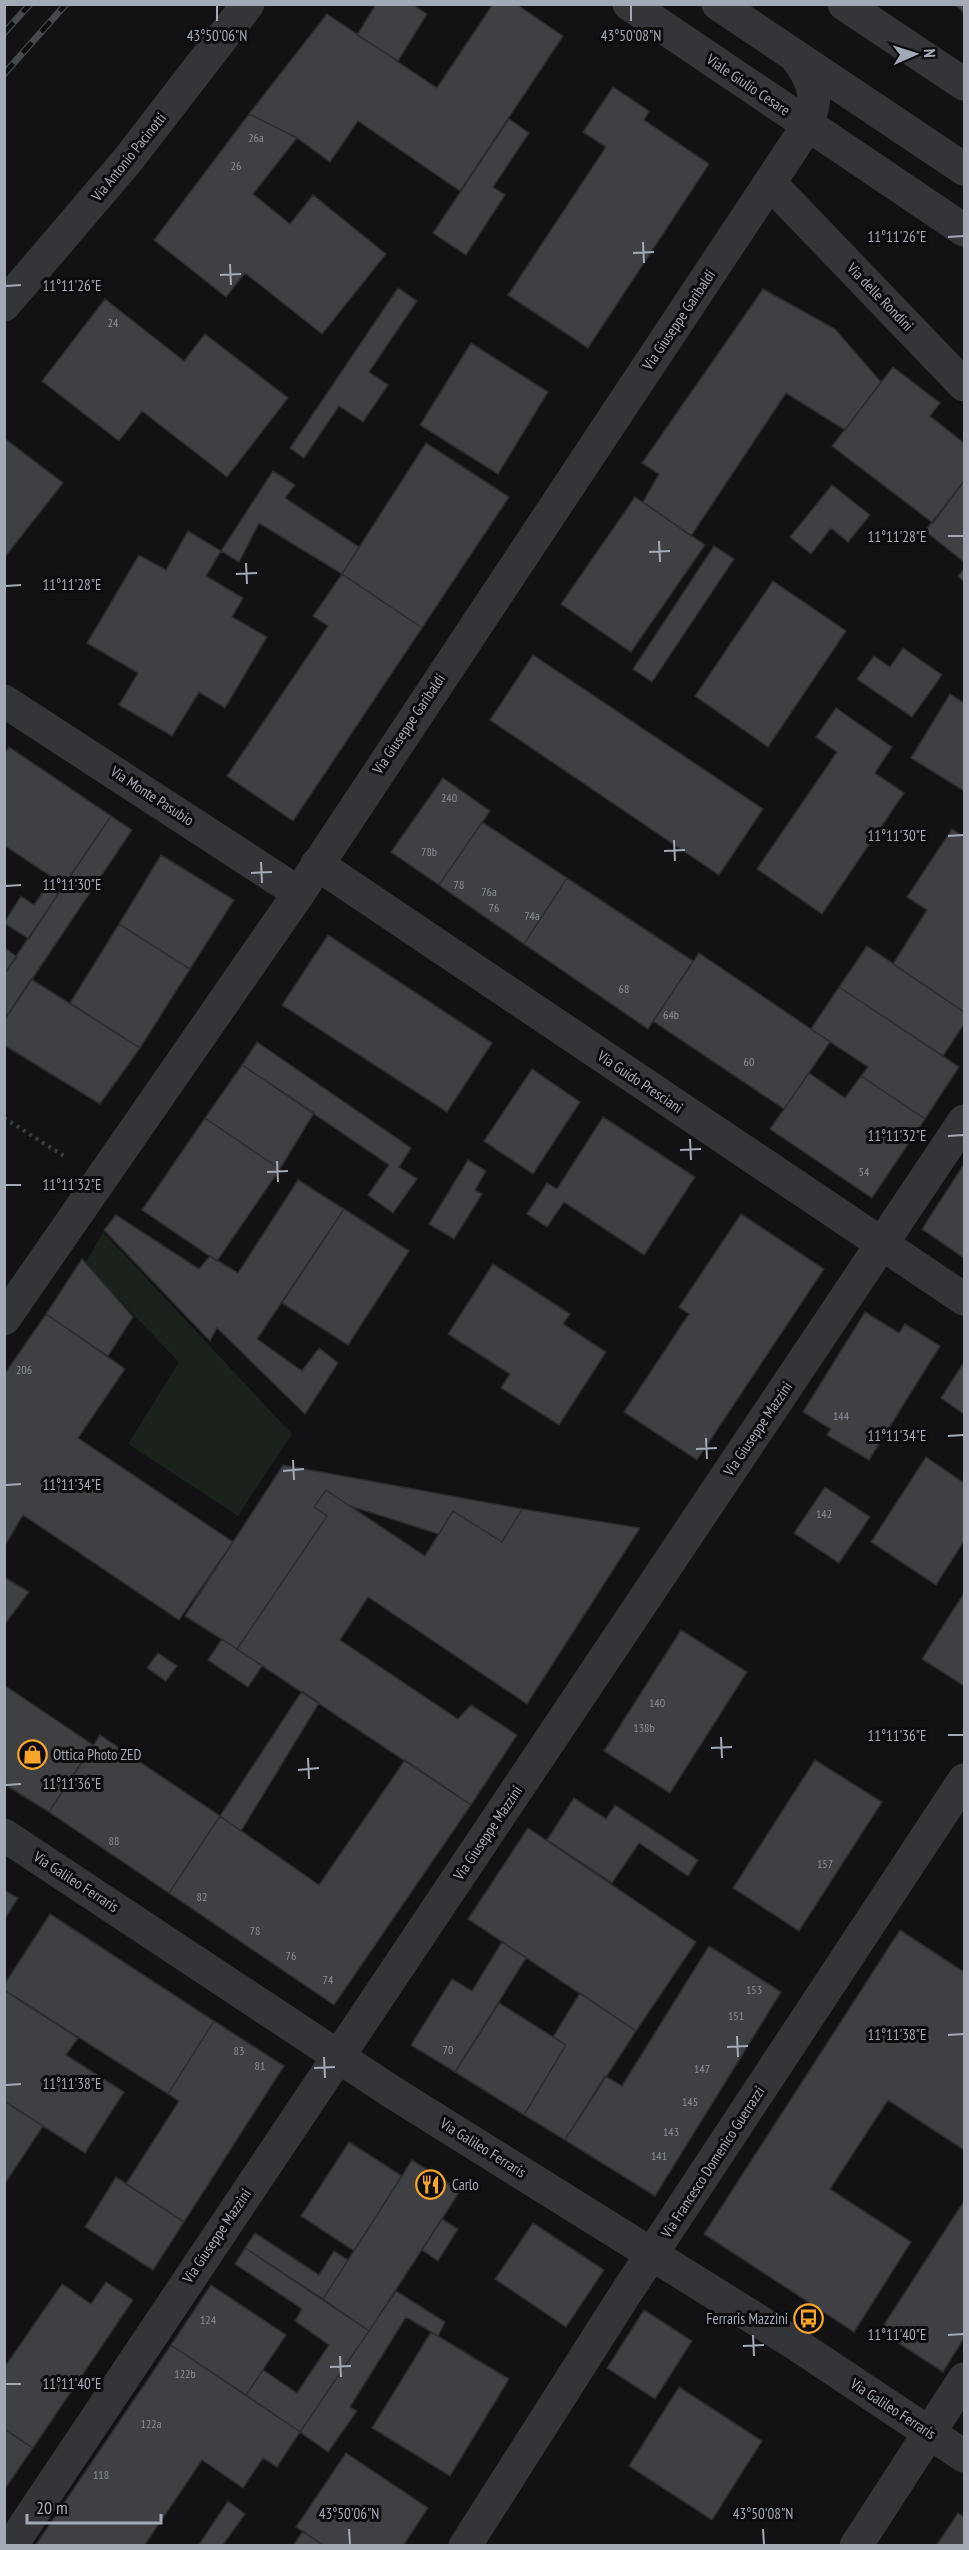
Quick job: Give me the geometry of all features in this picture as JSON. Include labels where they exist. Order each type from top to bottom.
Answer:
[{"type":"street","name":"Via Antonio Pacinotti","points":[[4,305],[127,161],[248,4]]},
{"type":"street","name":"Viale Giulio Cesare","points":[[629,4],[964,230]]},
{"type":"street","name":"Viale Giulio Cesare","points":[[718,4],[964,169]]},
{"type":"street","points":[[844,4],[964,84]]},
{"type":"street","name":"Viale Giulio Cesare","points":[[794,55],[813,84],[815,98],[807,124]]},
{"type":"street","name":"Via Giuseppe Garibaldi","points":[[4,1319],[299,892],[807,124]]},
{"type":"street","name":"Via delle Rondini","points":[[770,183],[964,385]]},
{"type":"street","name":"Via Monte Pasubio","points":[[4,701],[299,892]]},
{"type":"street","name":"Via Guido Presciani","points":[[317,864],[964,1299]]},
{"type":"street","name":"Via Giuseppe Mazzini","points":[[11,2546],[964,1121]]},
{"type":"street","name":"Via Francesco Domenico Guerrazzi","points":[[465,2546],[652,2254],[964,1780]]},
{"type":"street","name":"Via Galileo Ferraris","points":[[4,1835],[402,2098],[652,2254],[964,2456]]},
{"type":"street","points":[[856,2546],[964,2379]]},
{"type":"path","points":[[4,1118],[101,1180]]},
{"type":"shaded area","points":[[103,1232],[292,1434],[238,1516],[128,1444],[179,1362],[85,1264]]},
{"type":"building","points":[[376,4],[412,4],[427,14],[398,61],[357,35]]},
{"type":"building","points":[[493,4],[516,4],[563,36],[460,191],[358,121],[330,162],[297,138],[249,114],[327,14],[437,88]]},
{"type":"building","points":[[955,4],[964,4],[964,13]]},
{"type":"building","points":[[613,87],[649,111],[644,120],[709,164],[588,348],[508,295],[606,147],[583,132]]},
{"type":"building","points":[[249,114],[297,138],[253,194],[290,224],[313,195],[386,254],[322,334],[245,273],[226,297],[154,240]]},
{"type":"building","points":[[509,119],[529,133],[493,187],[505,195],[466,255],[433,233]]},
{"type":"building","points":[[398,288],[417,301],[369,372],[388,385],[363,422],[339,406],[304,458],[290,448]]},
{"type":"building","points":[[763,289],[835,329],[881,382],[845,430],[786,393],[691,536],[643,502],[659,474],[642,463]]},
{"type":"building","points":[[105,299],[184,361],[205,334],[288,398],[227,477],[142,411],[119,441],[42,381]]},
{"type":"building","points":[[471,343],[548,392],[498,474],[420,425]]},
{"type":"building","points":[[893,367],[940,403],[930,416],[964,443],[964,481],[933,523],[832,446]]},
{"type":"building","points":[[4,438],[63,483],[4,558]]},
{"type":"building","points":[[426,443],[509,497],[422,628],[342,574]]},
{"type":"building","points":[[273,471],[295,485],[285,498],[359,547],[342,574],[259,523],[239,562],[221,551]]},
{"type":"building","points":[[964,481],[964,562],[925,531]]},
{"type":"building","points":[[832,485],[870,515],[848,542],[831,528],[811,554],[790,537]]},
{"type":"building","points":[[635,497],[705,545],[631,652],[561,604]]},
{"type":"building","points":[[188,531],[221,551],[206,576],[243,598],[232,617],[267,637],[225,708],[199,692],[172,736],[119,705],[138,673],[87,643],[139,555],[166,570]]},
{"type":"building","points":[[714,546],[734,559],[652,682],[633,669]]},
{"type":"building","points":[[964,569],[964,582],[958,576]]},
{"type":"building","points":[[342,574],[422,628],[293,821],[227,776],[328,626],[313,616]]},
{"type":"building","points":[[773,581],[846,631],[768,747],[695,696]]},
{"type":"building","points":[[903,648],[942,675],[912,717],[857,679],[874,656],[890,667]]},
{"type":"building","points":[[533,655],[763,809],[719,875],[490,720]]},
{"type":"building","points":[[950,694],[964,703],[964,791],[911,758]]},
{"type":"building","points":[[836,708],[892,747],[875,773],[904,793],[822,914],[757,869],[837,752],[816,737]]},
{"type":"building","points":[[9,747],[111,816],[64,885],[4,845],[4,754]]},
{"type":"building","points":[[443,778],[490,811],[439,885],[391,852]]},
{"type":"building","points":[[111,816],[132,830],[6,1018],[4,974]]},
{"type":"building","points":[[482,822],[567,878],[524,944],[439,885]]},
{"type":"building","points":[[952,829],[964,837],[964,1012],[893,964],[927,910],[907,897]]},
{"type":"building","points":[[161,855],[234,900],[190,969],[119,924]]},
{"type":"building","points":[[567,878],[693,961],[648,1029],[524,944]]},
{"type":"building","points":[[47,886],[58,894],[29,939],[4,923],[21,896],[34,905]]},
{"type":"building","points":[[119,924],[190,969],[140,1048],[70,1003]]},
{"type":"building","points":[[328,935],[492,1043],[447,1112],[282,1005]]},
{"type":"building","points":[[867,946],[964,1012],[964,1024],[943,1056],[839,987]]},
{"type":"building","points":[[4,947],[17,957],[4,974]]},
{"type":"building","points":[[699,953],[830,1042],[784,1109],[653,1021]]},
{"type":"building","points":[[31,979],[140,1048],[100,1104],[4,1045],[4,1020]]},
{"type":"building","points":[[839,987],[959,1067],[925,1119],[861,1076],[868,1067],[811,1029]]},
{"type":"building","points":[[257,1042],[411,1148],[399,1167],[417,1179],[393,1213],[368,1195],[389,1165],[242,1065]]},
{"type":"building","points":[[242,1065],[314,1113],[280,1169],[205,1118]]},
{"type":"building","points":[[532,1069],[580,1102],[533,1174],[484,1141]]},
{"type":"building","points":[[809,1073],[845,1098],[861,1076],[925,1119],[872,1198],[770,1129]]},
{"type":"building","points":[[603,1117],[695,1177],[644,1255],[564,1202],[547,1227],[527,1214],[547,1183],[557,1189]]},
{"type":"building","points":[[205,1118],[280,1169],[217,1261],[142,1210]]},
{"type":"building","points":[[468,1160],[486,1171],[475,1190],[482,1194],[454,1239],[429,1224]]},
{"type":"building","points":[[964,1164],[964,1258],[922,1229]]},
{"type":"building","points":[[298,1180],[344,1209],[257,1339],[302,1371],[319,1348],[338,1363],[305,1414],[217,1328],[210,1341],[104,1230],[116,1215],[199,1269],[210,1256],[238,1273]]},
{"type":"building","points":[[344,1209],[409,1251],[348,1345],[282,1303]]},
{"type":"building","points":[[741,1214],[824,1269],[697,1460],[624,1412],[689,1314],[679,1307]]},
{"type":"building","points":[[82,1259],[133,1317],[108,1356],[46,1314]]},
{"type":"building","points":[[493,1264],[570,1314],[563,1324],[606,1352],[559,1425],[501,1388],[510,1374],[448,1334]]},
{"type":"building","points":[[865,1312],[899,1333],[905,1324],[940,1346],[869,1460],[827,1435],[831,1429],[803,1412]]},
{"type":"building","points":[[46,1314],[125,1369],[78,1438],[233,1542],[179,1620],[23,1515],[4,1547],[4,1375]]},
{"type":"building","points":[[964,1362],[964,1414],[941,1398]]},
{"type":"building","points":[[926,1457],[964,1483],[964,1541],[936,1585],[871,1542]]},
{"type":"building","points":[[283,1465],[522,1509],[502,1542],[453,1511],[439,1534],[350,1506],[326,1490],[314,1507],[327,1516],[237,1649],[185,1616]]},
{"type":"building","points":[[825,1487],[870,1517],[839,1563],[794,1533]]},
{"type":"building","points":[[326,1490],[425,1556],[453,1511],[502,1542],[522,1509],[640,1528],[527,1704],[368,1597],[340,1640],[458,1719],[471,1705],[517,1735],[471,1805],[237,1649],[327,1516],[314,1507]]},
{"type":"building","points":[[4,1577],[29,1592],[4,1625]]},
{"type":"building","points":[[964,1593],[964,1686],[922,1659]]},
{"type":"building","points":[[681,1630],[747,1672],[670,1793],[604,1751]]},
{"type":"building","points":[[222,1639],[262,1666],[248,1687],[208,1660]]},
{"type":"building","points":[[158,1653],[177,1666],[166,1681],[147,1668]]},
{"type":"building","points":[[4,1685],[93,1745],[49,1812],[4,1784]]},
{"type":"building","points":[[302,1691],[319,1703],[241,1831],[220,1816]]},
{"type":"building","points":[[100,1735],[220,1816],[169,1893],[49,1812]]},
{"type":"building","points":[[405,1760],[471,1805],[334,2005],[169,1893],[220,1816],[319,1885]]},
{"type":"building","points":[[815,1760],[882,1802],[799,1931],[733,1888]]},
{"type":"building","points":[[574,1798],[606,1819],[615,1805],[698,1860],[688,1876],[639,1843],[612,1883],[547,1840]]},
{"type":"building","points":[[528,1828],[696,1942],[636,2031],[468,1919]]},
{"type":"building","points":[[4,1890],[18,1898],[4,1920]]},
{"type":"building","points":[[50,1914],[214,2021],[168,2094],[4,1990],[4,1985]]},
{"type":"building","points":[[900,1930],[964,1972],[964,2150],[888,2100],[830,2189],[911,2242],[854,2332],[704,2234]]},
{"type":"building","points":[[502,1942],[526,1958],[455,2072],[411,2045],[452,1979],[472,1991]]},
{"type":"building","points":[[709,1946],[781,1992],[655,2196],[565,2140],[605,2076],[622,2086]]},
{"type":"building","points":[[4,1990],[78,2038],[66,2055],[124,2092],[85,2153],[4,2101]]},
{"type":"building","points":[[580,1993],[636,2031],[565,2140],[524,2115],[566,2045],[553,2037]]},
{"type":"building","points":[[499,2003],[566,2045],[524,2115],[455,2072]]},
{"type":"building","points":[[214,2021],[284,2066],[184,2222],[126,2184],[179,2101],[168,2094]]},
{"type":"building","points":[[4,2101],[43,2126],[4,2185]]},
{"type":"building","points":[[349,2142],[402,2176],[354,2251],[301,2216]]},
{"type":"building","points":[[412,2160],[460,2191],[369,2331],[323,2299]]},
{"type":"building","points":[[116,2177],[184,2222],[153,2270],[85,2227]]},
{"type":"building","points":[[964,2201],[964,2338],[943,2372],[880,2331]]},
{"type":"building","points":[[442,2219],[458,2229],[438,2261],[422,2250]]},
{"type":"building","points":[[533,2223],[604,2270],[566,2327],[495,2279]]},
{"type":"building","points":[[255,2233],[319,2275],[334,2251],[348,2260],[323,2299],[245,2248]]},
{"type":"building","points":[[245,2248],[369,2331],[300,2432],[246,2395],[263,2370],[297,2393],[329,2345],[295,2321],[302,2309],[235,2264]]},
{"type":"building","points":[[106,2282],[133,2300],[33,2448],[4,2429],[4,2368],[62,2284],[91,2304]]},
{"type":"building","points":[[211,2285],[286,2335],[246,2395],[171,2345]]},
{"type":"building","points":[[396,2291],[445,2322],[438,2336],[406,2317],[350,2407],[357,2411],[328,2452],[300,2432]]},
{"type":"building","points":[[644,2310],[692,2341],[655,2399],[607,2368]]},
{"type":"building","points":[[431,2332],[509,2379],[450,2476],[372,2428]]},
{"type":"building","points":[[171,2345],[300,2432],[277,2467],[263,2458],[243,2488],[202,2460],[144,2546],[35,2546]]},
{"type":"building","points":[[679,2387],[762,2441],[712,2520],[629,2466]]},
{"type":"building","points":[[4,2429],[33,2448],[4,2490]]},
{"type":"building","points":[[346,2453],[428,2508],[403,2546],[324,2546],[296,2527]]},
{"type":"building","points":[[228,2501],[245,2514],[222,2546],[198,2546]]},
{"type":"building","points":[[958,2513],[964,2517],[964,2546],[936,2546]]},
{"type":"building","points":[[303,2531],[324,2546],[293,2546]]},
{"type":"railway","points":[[4,33],[30,4]]},
{"type":"railway","points":[[4,74],[66,4]]},
{"type":"place","name":"Ottica Photo ZED","points":[[32,1755]]},
{"type":"place","name":"Carlo","points":[[431,2185]]},
{"type":"place","name":"Ferraris Mazzini","points":[[809,2319]]}]
